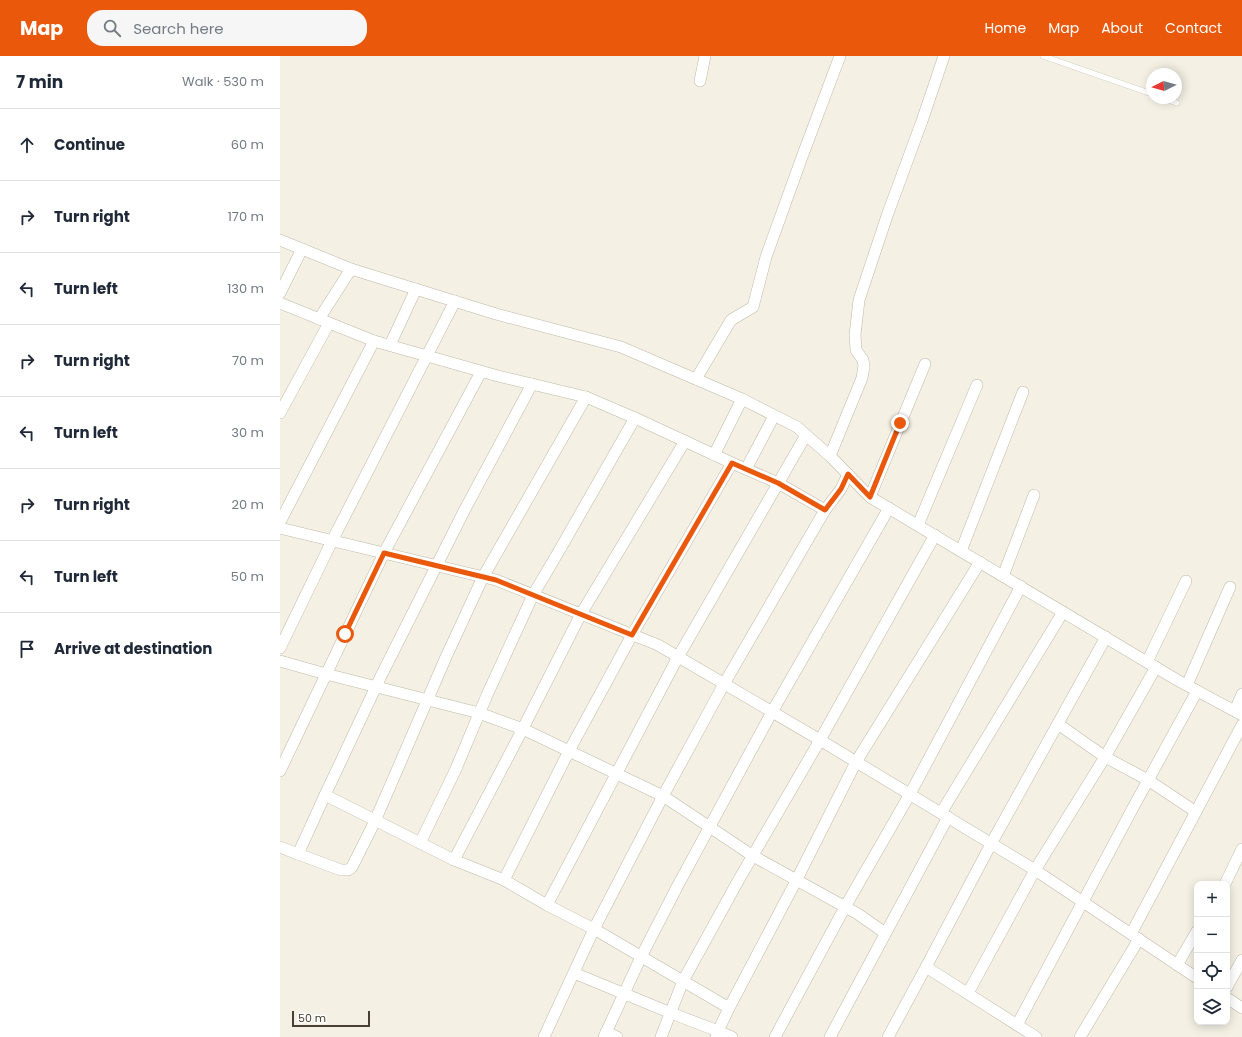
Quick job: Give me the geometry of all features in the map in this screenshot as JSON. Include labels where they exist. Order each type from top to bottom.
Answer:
[{"type":"street","points":[[700,81],[705,56]]},
{"type":"street","points":[[696,379],[731,320],[753,307],[766,257],[840,56]]},
{"type":"street","points":[[830,456],[862,378],[864,366],[863,360],[856,350],[855,335],[859,300],[888,213],[944,56]]},
{"type":"street","points":[[280,240],[350,269],[496,314],[621,347],[742,399],[796,427],[830,456],[870,497],[1151,665],[1238,713],[1242,694]]},
{"type":"street","points":[[280,293],[302,250]]},
{"type":"street","points":[[280,413],[350,269]]},
{"type":"street","points":[[390,346],[416,289]]},
{"type":"street","points":[[280,648],[332,541],[455,301]]},
{"type":"street","points":[[280,303],[390,346],[481,372],[586,397],[778,483],[825,510]]},
{"type":"street","points":[[280,522],[374,341]]},
{"type":"street","points":[[870,497],[925,364]]},
{"type":"street","points":[[280,771],[384,553],[481,372]]},
{"type":"street","points":[[298,854],[376,686],[464,511],[532,384]]},
{"type":"street","points":[[918,525],[977,385]]},
{"type":"street","points":[[961,551],[1022,392]]},
{"type":"street","points":[[280,847],[337,869],[345,871],[352,867],[375,821],[483,577],[586,397]]},
{"type":"street","points":[[714,455],[742,399]]},
{"type":"street","points":[[746,469],[774,416]]},
{"type":"street","points":[[420,843],[533,595],[635,418]]},
{"type":"street","points":[[547,905],[678,657],[806,435]]},
{"type":"street","points":[[454,860],[523,729],[581,614],[685,441]]},
{"type":"street","points":[[504,880],[569,751],[632,635],[732,463]]},
{"type":"street","points":[[544,1037],[594,929],[663,796],[724,684],[825,510],[841,489],[848,474]]},
{"type":"street","points":[[1003,576],[1034,496]]},
{"type":"street","points":[[616,1037],[605,1034],[641,957],[677,887],[772,712],[889,508]]},
{"type":"street","points":[[280,528],[496,580],[658,645],[820,740],[1035,870],[1194,976]]},
{"type":"street","points":[[661,1037],[683,981],[935,535]]},
{"type":"street","points":[[717,1034],[856,762],[980,562]]},
{"type":"street","points":[[968,993],[1035,870],[1106,757],[1151,665],[1186,581]]},
{"type":"street","points":[[775,1037],[844,906],[910,794],[1021,586]]},
{"type":"street","points":[[1187,685],[1230,587]]},
{"type":"street","points":[[830,1037],[885,933],[944,815],[1063,612]]},
{"type":"street","points":[[888,1037],[991,844],[1106,637]]},
{"type":"street","points":[[280,661],[479,713],[523,729],[663,796],[753,856],[858,914],[885,933]]},
{"type":"street","points":[[1017,1024],[1197,691]]},
{"type":"street","points":[[1058,724],[1106,757],[1148,780],[1196,812]]},
{"type":"street","points":[[1080,1037],[1135,937],[1196,812],[1242,725]]},
{"type":"street","points":[[325,795],[454,860],[504,880],[547,905],[594,929],[729,1008]]},
{"type":"street","points":[[1226,881],[1242,849]]},
{"type":"street","points":[[1177,965],[1194,936]]},
{"type":"street","points":[[1230,982],[1242,960]]},
{"type":"street","points":[[926,967],[1036,1037]]},
{"type":"street","points":[[574,973],[671,1013],[717,1034],[732,1037]]},
{"type":"street","points":[[1230,1000],[1242,1008]]},
{"type":"lane","points":[[1043,56],[1146,92]]},
{"type":"route","points":[[345,634],[384,553],[496,580],[632,635],[732,463],[778,483],[825,510],[841,489],[848,474],[870,497],[900,423]]}]
